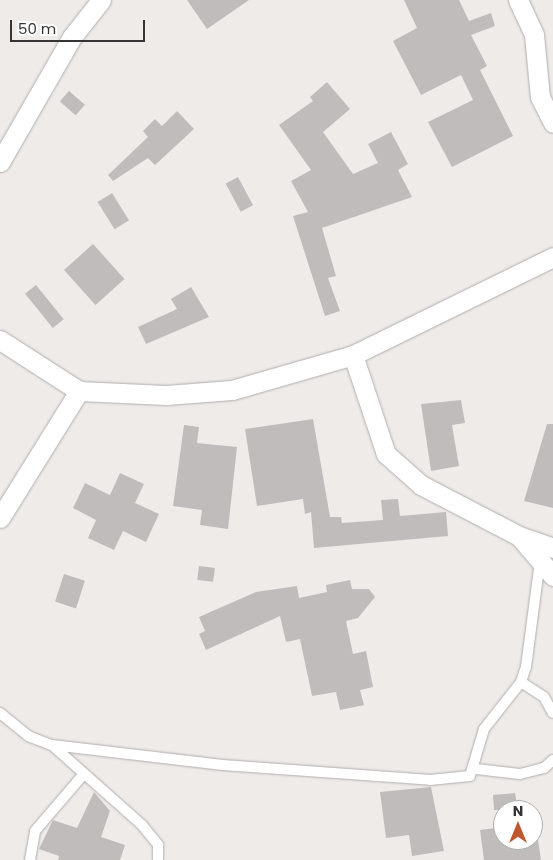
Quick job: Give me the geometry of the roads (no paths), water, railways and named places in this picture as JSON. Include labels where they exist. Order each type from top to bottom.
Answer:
[{"type":"street","points":[[0,162],[72,37],[101,0]]},
{"type":"street","points":[[518,0],[534,35],[540,97],[553,123]]},
{"type":"street","points":[[0,340],[79,391],[166,395],[232,390],[353,355],[553,257]]},
{"type":"street","points":[[353,355],[386,454],[421,485],[519,536],[546,554],[553,576]]},
{"type":"street","points":[[0,518],[79,391]]},
{"type":"lane","points":[[476,770],[484,729],[520,682],[546,554]]},
{"type":"lane","points":[[520,682],[544,697],[553,713]]},
{"type":"lane","points":[[0,714],[28,736],[52,745],[223,765],[430,780],[464,778],[476,770],[520,774],[544,768],[553,760]]},
{"type":"lane","points":[[52,745],[83,775],[142,825],[158,845],[158,860]]},
{"type":"lane","points":[[30,860],[35,831],[83,775]]}]
